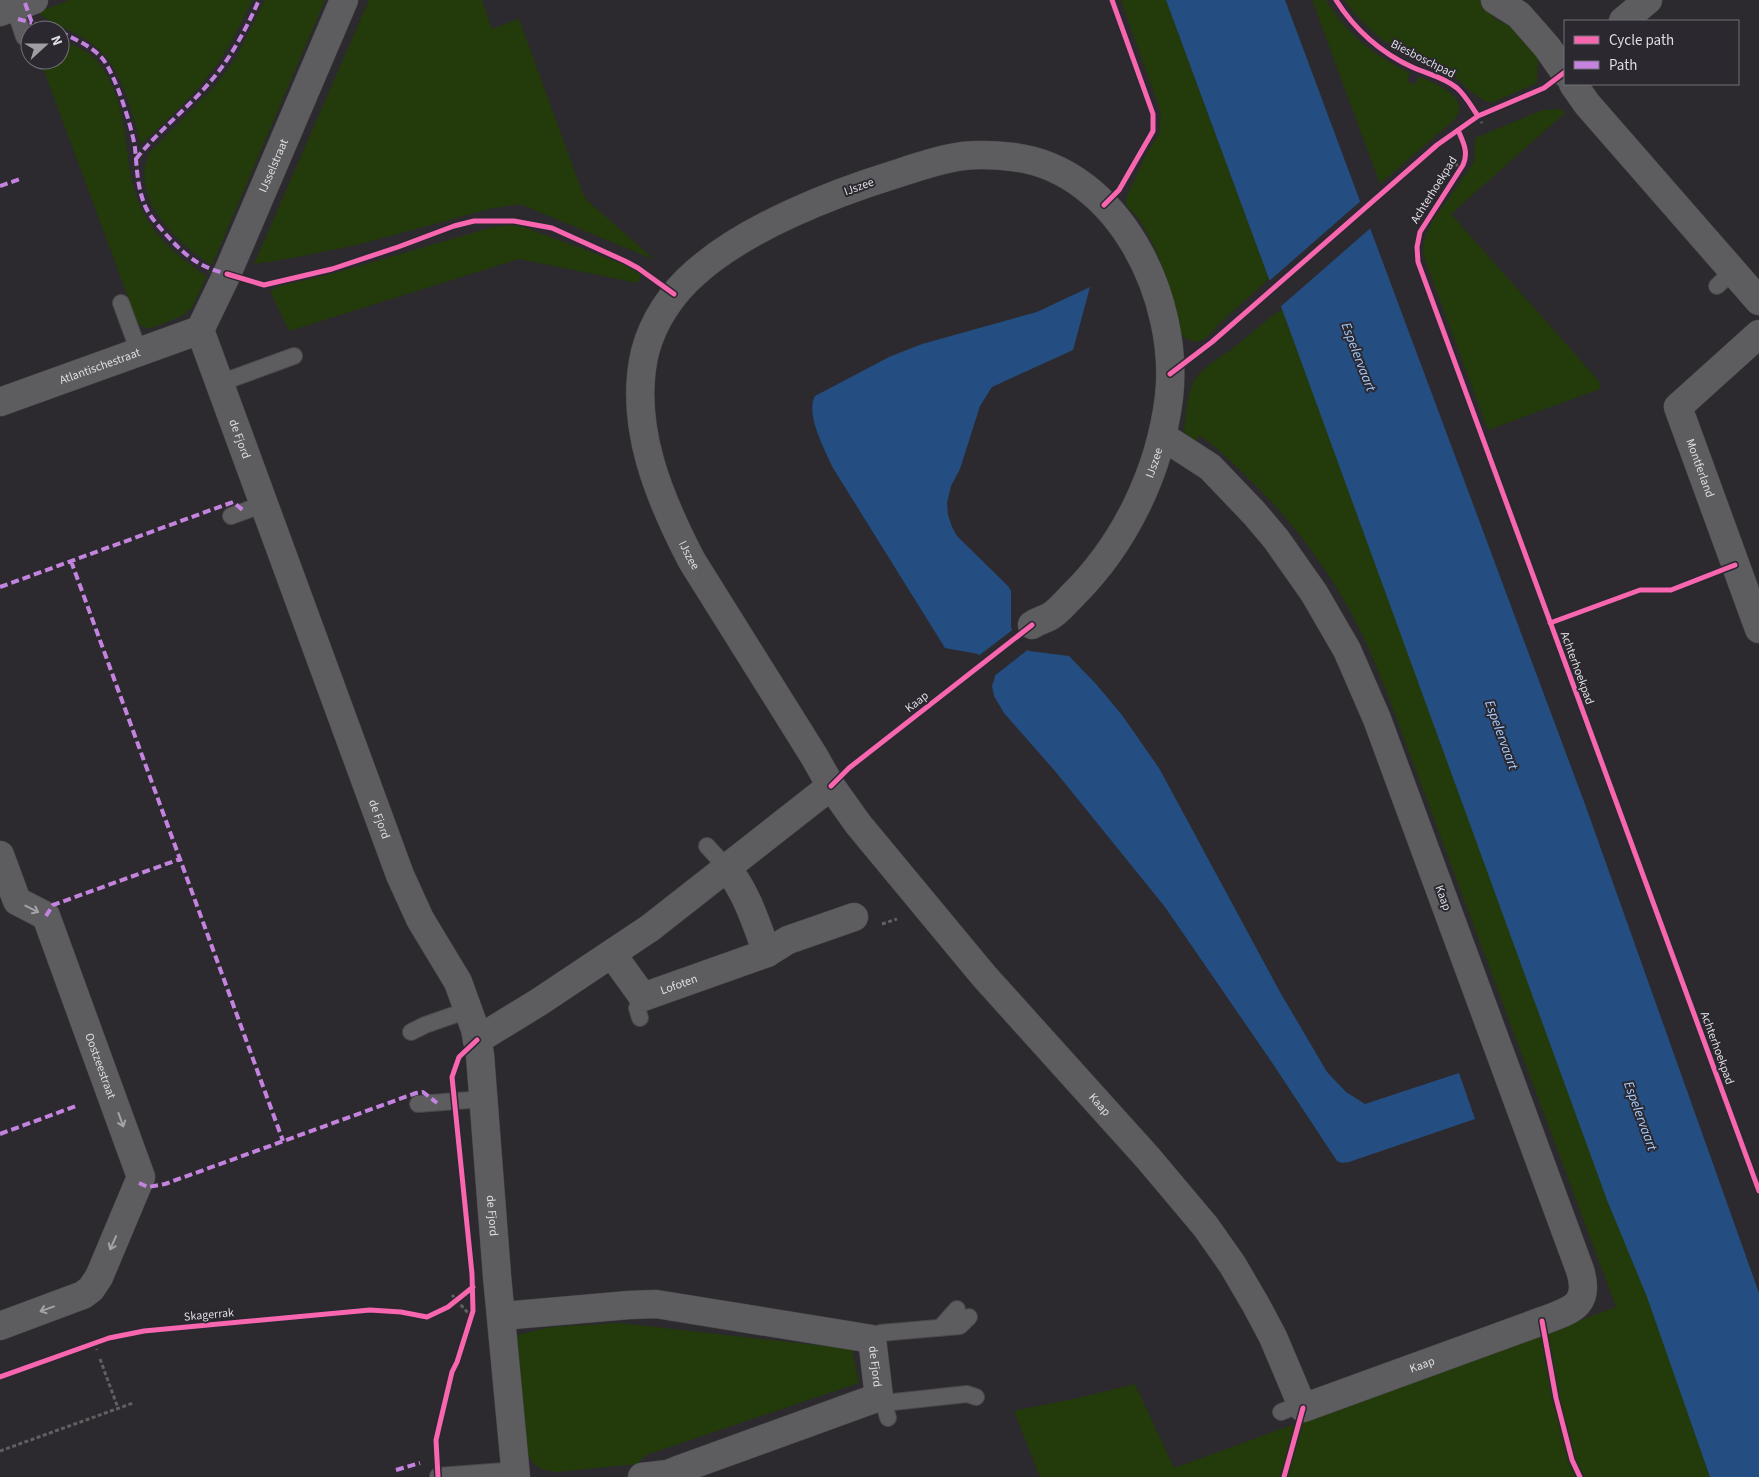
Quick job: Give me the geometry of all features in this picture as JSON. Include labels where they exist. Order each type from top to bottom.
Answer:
[{"type":"street","name":"IJsselstraat","points":[[200,330],[227,274],[344,0]]},
{"type":"street","points":[[1495,0],[1518,15],[1546,46],[1564,71]]},
{"type":"street","points":[[1625,20],[1648,0]]},
{"type":"street","points":[[1574,85],[1725,279],[1759,301]]},
{"type":"street","name":"IJszee","points":[[832,786],[692,561],[675,529],[654,476],[642,418],[640,393],[646,350],[653,328],[674,294],[687,280],[719,254],[760,230],[804,208],[883,178],[960,157],[1000,156],[1034,162],[1066,174],[1091,192],[1112,213],[1126,230],[1149,272],[1163,316],[1171,370],[1167,412],[1162,436],[1142,495],[1111,549],[1084,583],[1063,605],[1048,617],[1040,619],[1032,625]]},
{"type":"street","name":"Atlantischestraat","points":[[0,402],[200,330]]},
{"type":"street","name":"de Fjord","points":[[200,330],[411,903],[458,982],[478,1040],[516,1474]]},
{"type":"street","name":"Montferland","points":[[1759,334],[1678,407],[1754,599],[1759,630]]},
{"type":"street","name":"Kaap","points":[[832,786],[858,824],[984,976],[1148,1158],[1206,1227],[1232,1264],[1273,1337],[1291,1408],[1303,1408],[1562,1314],[1571,1309],[1581,1299],[1584,1290],[1580,1270],[1377,719],[1347,650],[1314,593],[1280,545],[1254,513],[1210,467],[1162,436]]},
{"type":"street","points":[[478,1040],[650,928],[832,786]]},
{"type":"street","name":"Oostzeestraat","points":[[0,855],[17,901],[46,916],[141,1177],[99,1277],[91,1289],[75,1299],[0,1326]]},
{"type":"street","points":[[727,868],[735,877],[748,902],[767,953]]},
{"type":"street","name":"Lofoten","points":[[612,954],[642,1008],[767,953],[788,940],[854,917]]},
{"type":"street","name":"de Fjord","points":[[502,1316],[656,1304],[878,1330],[884,1406],[668,1474],[642,1477]]},
{"type":"lane","points":[[16,7],[20,22]]},
{"type":"lane","points":[[121,303],[139,352]]},
{"type":"lane","points":[[220,383],[294,356]]},
{"type":"lane","points":[[231,516],[264,504]]},
{"type":"lane","points":[[707,846],[727,868]]},
{"type":"lane","points":[[410,1032],[468,1010]]},
{"type":"lane","points":[[418,1104],[483,1098]]},
{"type":"lane","points":[[878,1330],[940,1328],[963,1313]]},
{"type":"lane","points":[[884,1406],[973,1400]]},
{"type":"lane","points":[[438,1476],[516,1474]]},
{"type":"path","points":[[1472,108],[1482,123]]},
{"type":"path","points":[[1471,120],[1485,112]]},
{"type":"path","points":[[1456,164],[1461,169]]},
{"type":"path","points":[[452,1295],[478,1319],[502,1316]]},
{"type":"path","points":[[468,1325],[472,1314]]},
{"type":"path","points":[[97,1350],[92,1344],[101,1340]]},
{"type":"path","points":[[100,1360],[118,1408]]},
{"type":"path","points":[[0,1452],[133,1403]]},
{"type":"green space","points":[[70,0],[252,0],[232,41],[209,75],[181,106],[141,144],[123,86],[109,60],[87,40],[70,31],[70,20],[48,20],[37,12]]},
{"type":"green space","points":[[265,0],[325,0],[212,265],[185,245],[160,218],[151,202],[145,185],[145,169],[150,152],[213,88],[236,58]]},
{"type":"green space","points":[[369,0],[482,0],[492,29],[519,19],[583,194],[588,201],[655,260],[520,204],[489,209],[357,245],[254,264]]},
{"type":"green space","points":[[1121,0],[1166,0],[1269,279],[1208,336],[1194,342],[1187,339],[1177,328],[1166,276],[1154,246],[1139,219],[1126,205],[1126,198],[1146,155],[1159,134],[1161,113]]},
{"type":"green space","points":[[1312,0],[1326,0],[1352,34],[1362,43],[1410,73],[1407,81],[1415,85],[1419,77],[1434,83],[1450,92],[1459,105],[1459,112],[1454,120],[1380,184]]},
{"type":"green space","points":[[1344,0],[1479,0],[1495,19],[1514,28],[1538,54],[1537,83],[1491,103],[1485,101],[1473,94],[1445,71],[1387,43],[1357,16]]},
{"type":"green space","points":[[70,44],[92,56],[105,72],[112,85],[121,115],[134,189],[144,214],[159,236],[177,255],[207,276],[192,308],[182,316],[149,329],[138,324],[44,70],[70,70]]},
{"type":"green space","points":[[1561,109],[1565,113],[1451,214],[1599,381],[1600,389],[1488,430],[1424,257],[1423,248],[1432,222],[1474,162],[1475,138],[1542,110]]},
{"type":"green space","points":[[521,226],[642,271],[638,283],[519,259],[289,331],[270,291],[279,286],[335,273],[493,227]]},
{"type":"green space","points":[[1282,309],[1662,1337],[1710,1477],[1040,1477],[1014,1411],[1135,1384],[1174,1468],[1616,1307],[1386,690],[1362,634],[1339,591],[1297,531],[1265,495],[1219,450],[1199,435],[1196,441],[1184,432],[1189,394],[1197,377],[1207,367]]},
{"type":"green space","points":[[620,1323],[852,1349],[859,1383],[646,1455],[637,1464],[556,1472],[544,1470],[536,1466],[530,1459],[526,1448],[517,1335],[551,1327]]},
{"type":"water","name":"Espelervaart","points":[[1166,0],[1285,0],[1586,807],[1759,1293],[1759,1477],[1710,1477],[1647,1297],[1607,1200],[1282,309],[1269,279]]},
{"type":"water","points":[[1090,287],[1073,350],[992,387],[980,406],[960,469],[951,486],[947,503],[952,527],[957,536],[1008,586],[1011,591],[1011,628],[1029,651],[1069,656],[1122,715],[1159,768],[1280,992],[1327,1072],[1346,1092],[1365,1104],[1459,1073],[1475,1119],[1349,1162],[1342,1163],[1337,1161],[1165,907],[1055,771],[1004,713],[994,696],[992,686],[995,677],[978,654],[945,648],[833,468],[825,452],[812,412],[815,396],[889,357],[922,344],[1037,312]]},
{"type":"pier","points":[[1363,199],[1373,226],[1279,308],[1268,282]]},
{"type":"pier","points":[[1015,628],[1014,630],[1025,645],[1030,648],[993,677],[980,657],[977,657]]},
{"type":"marked path","points":[[136,159],[218,73],[238,43],[259,0]]},
{"type":"marked path","points":[[25,3],[31,20]]},
{"type":"marked path","points":[[70,37],[98,54],[112,75],[127,114],[135,148],[141,193],[151,217],[184,253],[204,266],[227,274]]},
{"type":"marked path","points":[[0,186],[20,179]]},
{"type":"marked path","points":[[0,587],[233,502],[244,511]]},
{"type":"marked path","points":[[71,561],[283,1141]]},
{"type":"marked path","points":[[46,916],[53,905],[180,859]]},
{"type":"marked path","points":[[139,1183],[148,1187],[165,1184],[416,1093],[423,1092],[437,1103]]},
{"type":"marked path","points":[[0,1134],[76,1106]]},
{"type":"marked path","points":[[396,1470],[420,1463]]},
{"type":"cycle path","points":[[1104,205],[1119,190],[1153,131],[1153,114],[1112,0]]},
{"type":"cycle path","name":"Biesboschpad","points":[[1336,0],[1351,21],[1369,39],[1401,61],[1452,84],[1463,94],[1478,116]]},
{"type":"cycle path","points":[[1170,374],[1212,342],[1437,145],[1478,116],[1544,88],[1564,73]]},
{"type":"cycle path","name":"Achterhoekpad","points":[[1458,130],[1465,147],[1465,160],[1420,232],[1417,247],[1418,262],[1759,1191]]},
{"type":"cycle path","points":[[227,274],[264,285],[332,269],[454,226],[474,221],[514,221],[552,228],[625,261],[674,294]]},
{"type":"cycle path","points":[[1550,623],[1640,590],[1671,590],[1735,565]]},
{"type":"cycle path","points":[[831,786],[849,768],[1032,625]]},
{"type":"cycle path","points":[[438,1477],[436,1440],[452,1372],[473,1311],[472,1274],[452,1077],[459,1057],[477,1040]]},
{"type":"cycle path","name":"Skagerrak","points":[[0,1377],[109,1338],[144,1331],[370,1310],[401,1312],[427,1317],[448,1307],[473,1287]]},
{"type":"cycle path","points":[[1542,1321],[1556,1398],[1572,1460],[1580,1477]]},
{"type":"cycle path","points":[[1284,1477],[1303,1408]]}]
